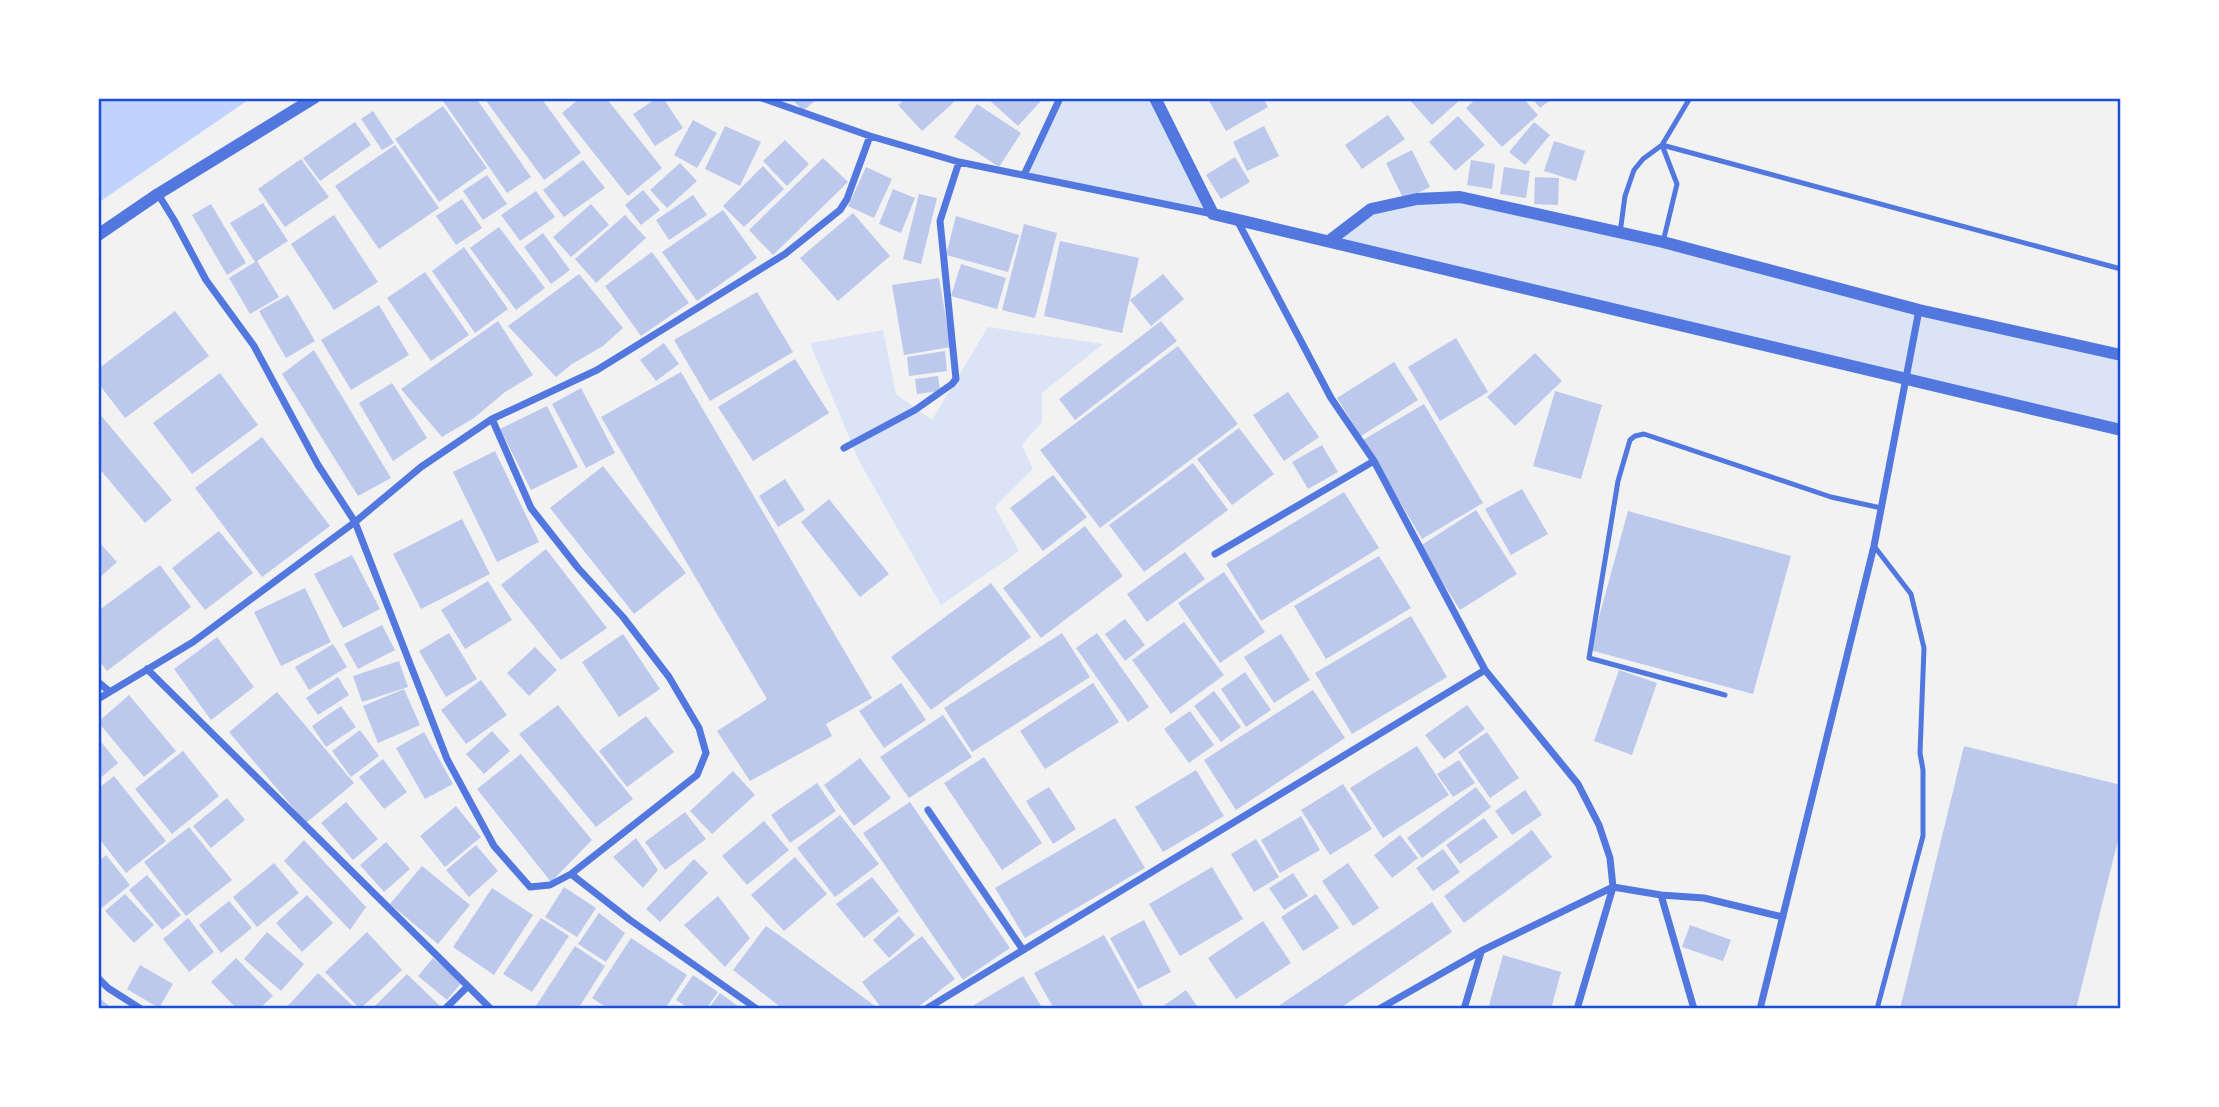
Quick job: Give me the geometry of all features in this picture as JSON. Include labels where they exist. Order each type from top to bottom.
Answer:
[{"type":"street","points":[[98,235],[158,194],[313,98]]},
{"type":"street","points":[[762,98],[870,136],[959,162],[1236,218],[2121,430]]},
{"type":"street","points":[[1024,175],[1060,98]]},
{"type":"street","points":[[1155,98],[1213,214]]},
{"type":"street","points":[[98,699],[193,642],[355,522],[421,467],[492,419],[597,370],[785,254],[840,210],[870,136]]},
{"type":"street","points":[[845,448],[915,410],[956,379],[940,221],[959,162]]},
{"type":"street","points":[[158,194],[206,279],[254,346],[318,465],[355,522],[447,759],[494,846],[530,887],[550,885],[571,874],[698,775],[706,753],[698,728],[669,677],[623,617],[578,568],[531,508],[492,419]]},
{"type":"street","points":[[1328,240],[1371,209],[1417,199],[1460,197],[1662,242],[1919,310],[2121,355]]},
{"type":"street","points":[[1236,218],[1331,398],[1374,461],[1485,670],[1578,783],[1599,825],[1610,858],[1613,887],[1577,1009]]},
{"type":"street","points":[[1760,1009],[1874,546],[1919,310]]},
{"type":"street","points":[[1215,554],[1374,461]]},
{"type":"street","points":[[147,669],[491,1009]]},
{"type":"street","points":[[926,1009],[1485,670]]},
{"type":"street","points":[[98,682],[109,691]]},
{"type":"street","points":[[928,810],[1023,950]]},
{"type":"street","points":[[571,874],[630,920],[757,1009]]},
{"type":"street","points":[[1378,1009],[1481,951],[1613,887],[1661,895],[1704,898],[1783,917]]},
{"type":"street","points":[[1661,895],[1694,1009]]},
{"type":"street","points":[[1464,1009],[1481,951]]},
{"type":"street","points":[[98,978],[108,988],[141,1009]]},
{"type":"street","points":[[445,1009],[467,986]]},
{"type":"lane","points":[[1620,233],[1625,196],[1634,170],[1643,159],[1662,145],[1690,98]]},
{"type":"lane","points":[[1662,145],[1677,184],[1662,242]]},
{"type":"lane","points":[[1662,145],[2121,269]]},
{"type":"lane","points":[[1725,695],[1589,659],[1619,481],[1630,440],[1644,434],[1831,497],[1881,508]]},
{"type":"lane","points":[[1874,546],[1911,594],[1924,648],[1920,753],[1923,770],[1923,836],[1877,1009]]},
{"type":"shaded area","points":[[1060,98],[1154,98],[1213,214],[1024,175]]},
{"type":"shaded area","points":[[1460,197],[2121,355],[2121,430],[1329,241],[1371,209]]},
{"type":"shaded area","points":[[988,327],[1103,344],[1042,393],[1042,422],[1022,445],[1033,469],[995,507],[1019,551],[941,605],[859,461],[810,343],[883,330],[896,394],[932,420]]},
{"type":"water","points":[[102,98],[251,98],[98,203],[98,101]]},
{"type":"building","points":[[441,98],[476,98],[531,177],[507,193]]},
{"type":"building","points":[[484,98],[541,98],[581,153],[544,180]]},
{"type":"building","points":[[580,98],[606,98],[662,168],[628,196],[562,113]]},
{"type":"building","points":[[657,98],[663,98],[683,128],[655,146],[633,114]]},
{"type":"building","points":[[791,98],[818,98],[803,111]]},
{"type":"building","points":[[907,98],[951,98],[954,102],[922,131],[898,105]]},
{"type":"building","points":[[987,98],[1039,98],[1041,101],[1018,126]]},
{"type":"building","points":[[1263,98],[1268,107],[1226,131],[1208,99]]},
{"type":"building","points":[[1408,98],[1459,98],[1461,99],[1432,125]]},
{"type":"building","points":[[1477,98],[1523,98],[1538,115],[1502,147],[1466,108]]},
{"type":"building","points":[[1532,98],[1553,98],[1540,108]]},
{"type":"building","points":[[977,104],[1021,133],[999,167],[954,137]]},
{"type":"building","points":[[443,106],[487,168],[439,202],[395,139]]},
{"type":"building","points":[[373,111],[394,143],[382,150],[361,119]]},
{"type":"building","points":[[1388,115],[1405,139],[1362,169],[1345,145]]},
{"type":"building","points":[[1458,116],[1485,145],[1455,171],[1429,142]]},
{"type":"building","points":[[693,120],[717,133],[697,168],[674,155]]},
{"type":"building","points":[[355,122],[371,145],[320,181],[303,158]]},
{"type":"building","points":[[1534,122],[1550,135],[1525,165],[1509,152]]},
{"type":"building","points":[[725,126],[761,142],[740,186],[705,169]]},
{"type":"building","points":[[1264,126],[1279,156],[1247,171],[1233,142]]},
{"type":"building","points":[[785,140],[809,164],[787,186],[763,161]]},
{"type":"building","points":[[1554,141],[1585,151],[1576,181],[1544,171]]},
{"type":"building","points":[[395,145],[439,208],[379,249],[335,186]]},
{"type":"building","points":[[1412,150],[1430,187],[1404,200],[1386,163]]},
{"type":"building","points":[[1235,157],[1250,182],[1221,199],[1206,175]]},
{"type":"building","points":[[823,158],[848,182],[773,255],[749,230]]},
{"type":"building","points":[[301,159],[329,197],[285,227],[258,189]]},
{"type":"building","points":[[583,160],[605,188],[564,217],[543,190]]},
{"type":"building","points":[[1471,160],[1495,164],[1492,189],[1467,185]]},
{"type":"building","points":[[680,163],[697,181],[667,208],[650,190]]},
{"type":"building","points":[[763,166],[784,189],[744,227],[723,206]]},
{"type":"building","points":[[866,167],[892,179],[874,218],[848,206]]},
{"type":"building","points":[[1504,167],[1530,171],[1526,198],[1500,194]]},
{"type":"building","points":[[487,175],[507,204],[483,220],[463,191]]},
{"type":"building","points":[[1535,177],[1559,178],[1558,205],[1534,204]]},
{"type":"building","points":[[893,189],[915,198],[901,233],[879,224]]},
{"type":"building","points":[[643,190],[660,210],[641,225],[625,205]]},
{"type":"building","points":[[536,191],[555,217],[520,241],[501,215]]},
{"type":"building","points":[[919,194],[937,198],[921,264],[903,259]]},
{"type":"building","points":[[693,195],[707,215],[669,240],[656,220]]},
{"type":"building","points":[[462,199],[482,228],[456,245],[436,216]]},
{"type":"building","points":[[263,203],[288,241],[257,261],[279,297],[250,314],[229,278],[255,262],[230,223]]},
{"type":"building","points":[[211,204],[246,263],[227,275],[192,215]]},
{"type":"building","points":[[591,204],[609,225],[571,257],[553,237]]},
{"type":"building","points":[[723,210],[757,258],[697,301],[662,252]]},
{"type":"building","points":[[853,213],[890,256],[838,301],[800,258]]},
{"type":"building","points":[[334,215],[378,282],[334,310],[291,244]]},
{"type":"building","points":[[625,215],[646,238],[596,283],[575,259]]},
{"type":"building","points":[[956,216],[1019,235],[1008,272],[946,255]]},
{"type":"building","points":[[1024,224],[1057,233],[1035,318],[1002,310]]},
{"type":"building","points":[[499,227],[545,288],[516,310],[470,248]]},
{"type":"building","points":[[543,233],[570,270],[551,284],[524,247]]},
{"type":"building","points":[[1060,241],[1139,258],[1122,333],[1044,316]]},
{"type":"building","points":[[464,247],[508,309],[475,333],[432,271]]},
{"type":"building","points":[[652,252],[689,303],[641,336],[605,286]]},
{"type":"building","points":[[961,264],[1006,278],[997,309],[951,296]]},
{"type":"building","points":[[425,272],[469,335],[431,361],[387,298]]},
{"type":"building","points":[[579,274],[623,328],[603,346],[556,377],[508,326]]},
{"type":"building","points":[[1163,274],[1184,299],[1151,326],[1130,300]]},
{"type":"building","points":[[939,278],[951,347],[904,355],[892,285]]},
{"type":"building","points":[[757,292],[793,352],[710,401],[674,340]]},
{"type":"building","points":[[288,295],[315,341],[286,358],[259,311]]},
{"type":"building","points":[[379,305],[409,355],[351,390],[321,340]]},
{"type":"building","points":[[175,311],[209,356],[125,418],[98,383],[98,369]]},
{"type":"building","points":[[498,321],[533,375],[505,392],[474,418],[442,437],[401,389]]},
{"type":"building","points":[[1161,321],[1177,341],[1075,420],[1059,399]]},
{"type":"building","points":[[1456,338],[1488,392],[1440,421],[1408,367]]},
{"type":"building","points":[[664,343],[679,364],[656,381],[640,360]]},
{"type":"building","points":[[1178,346],[1238,424],[1100,528],[1040,450]]},
{"type":"building","points":[[314,350],[391,478],[358,496],[282,374]]},
{"type":"building","points":[[945,351],[947,371],[909,376],[907,357]]},
{"type":"building","points":[[1535,353],[1562,381],[1515,426],[1487,397]]},
{"type":"building","points":[[795,359],[829,413],[753,461],[718,407]]},
{"type":"building","points":[[1394,362],[1418,400],[1361,436],[1337,398]]},
{"type":"building","points":[[681,372],[872,698],[826,724],[832,736],[750,781],[717,731],[767,699],[601,417]]},
{"type":"building","points":[[220,373],[258,425],[192,474],[153,423]]},
{"type":"building","points":[[938,376],[940,391],[917,394],[915,379]]},
{"type":"building","points":[[392,383],[427,438],[393,461],[359,403]]},
{"type":"building","points":[[581,388],[615,453],[586,468],[552,404]]},
{"type":"building","points":[[1555,391],[1602,405],[1581,479],[1533,466]]},
{"type":"building","points":[[1288,392],[1319,437],[1284,461],[1253,415]]},
{"type":"building","points":[[1424,404],[1483,503],[1422,539],[1363,440]]},
{"type":"building","points":[[547,406],[578,467],[531,490],[500,429]]},
{"type":"building","points":[[98,412],[172,500],[145,523],[98,467]]},
{"type":"building","points":[[1239,428],[1274,474],[1232,505],[1197,459]]},
{"type":"building","points":[[262,437],[330,526],[262,577],[195,488]]},
{"type":"building","points":[[1322,445],[1338,472],[1308,489],[1292,462]]},
{"type":"building","points":[[495,451],[539,542],[497,562],[453,472]]},
{"type":"building","points":[[1193,463],[1228,510],[1144,572],[1109,525]]},
{"type":"building","points":[[603,466],[686,573],[634,614],[550,508]]},
{"type":"building","points":[[1053,475],[1087,517],[1043,551],[1010,508]]},
{"type":"building","points":[[785,479],[805,510],[778,527],[759,496]]},
{"type":"building","points":[[1522,489],[1548,534],[1511,555],[1485,509]]},
{"type":"building","points":[[1344,492],[1379,548],[1261,621],[1226,564]]},
{"type":"building","points":[[829,499],[889,574],[860,597],[801,522]]},
{"type":"building","points":[[1476,510],[1517,574],[1460,610],[1420,546]]},
{"type":"building","points":[[1628,511],[1791,556],[1753,694],[1590,650]]},
{"type":"building","points":[[462,519],[490,574],[421,609],[393,554]]},
{"type":"building","points":[[1085,526],[1123,576],[1041,638],[1003,588]]},
{"type":"building","points":[[219,531],[253,573],[205,610],[172,568]]},
{"type":"building","points":[[98,541],[117,562],[98,579]]},
{"type":"building","points":[[546,549],[607,628],[561,660],[501,585]]},
{"type":"building","points":[[1185,552],[1205,579],[1147,622],[1127,594]]},
{"type":"building","points":[[352,555],[380,609],[343,628],[314,574]]},
{"type":"building","points":[[1379,556],[1411,608],[1326,659],[1294,606]]},
{"type":"building","points":[[160,565],[191,607],[107,671],[98,659],[98,611]]},
{"type":"building","points":[[1224,572],[1265,632],[1220,663],[1178,603]]},
{"type":"building","points":[[488,581],[512,620],[465,649],[441,610]]},
{"type":"building","points":[[991,583],[1031,637],[931,710],[891,657]]},
{"type":"building","points":[[305,588],[331,642],[281,666],[254,612]]},
{"type":"building","points":[[1411,616],[1447,677],[1352,734],[1315,673]]},
{"type":"building","points":[[1125,619],[1145,645],[1125,661],[1105,634]]},
{"type":"building","points":[[1184,622],[1224,675],[1171,714],[1132,660]]},
{"type":"building","points":[[382,625],[395,650],[358,669],[344,644]]},
{"type":"building","points":[[449,633],[477,679],[446,697],[419,651]]},
{"type":"building","points":[[1062,633],[1090,677],[972,752],[944,708]]},
{"type":"building","points":[[1097,633],[1149,707],[1128,722],[1076,648]]},
{"type":"building","points":[[623,634],[660,689],[619,717],[582,662]]},
{"type":"building","points":[[1281,634],[1310,680],[1274,703],[1244,657]]},
{"type":"building","points":[[217,637],[254,687],[211,720],[174,669]]},
{"type":"building","points":[[333,644],[347,667],[309,690],[295,667]]},
{"type":"building","points":[[535,647],[557,670],[529,696],[507,673]]},
{"type":"building","points":[[399,661],[408,687],[362,702],[353,676]]},
{"type":"building","points":[[1619,670],[1657,683],[1632,755],[1594,741]]},
{"type":"building","points":[[1245,672],[1271,710],[1246,727],[1221,689]]},
{"type":"building","points":[[338,677],[349,695],[318,715],[306,698]]},
{"type":"building","points":[[481,680],[507,715],[466,744],[441,710]]},
{"type":"building","points":[[901,683],[926,720],[884,748],[859,711]]},
{"type":"building","points":[[1093,683],[1119,722],[1045,769],[1020,731]]},
{"type":"building","points":[[404,689],[420,725],[378,743],[363,706]]},
{"type":"building","points":[[1313,690],[1345,738],[1236,810],[1204,760]]},
{"type":"building","points":[[1214,691],[1241,727],[1221,742],[1194,706]]},
{"type":"building","points":[[277,692],[354,783],[306,823],[229,732]]},
{"type":"building","points":[[129,695],[176,751],[144,777],[98,722]]},
{"type":"building","points":[[558,705],[633,799],[596,827],[519,734]]},
{"type":"building","points":[[1467,705],[1485,729],[1444,759],[1425,735]]},
{"type":"building","points":[[341,706],[356,727],[326,747],[312,726]]},
{"type":"building","points":[[1190,711],[1214,745],[1189,763],[1164,729]]},
{"type":"building","points":[[943,715],[972,757],[909,798],[880,757]]},
{"type":"building","points":[[646,716],[674,752],[627,787],[599,751]]},
{"type":"building","points":[[360,730],[379,756],[351,777],[332,751]]},
{"type":"building","points":[[492,731],[510,751],[484,774],[466,754]]},
{"type":"building","points":[[424,732],[453,784],[425,799],[396,748]]},
{"type":"building","points":[[1487,732],[1519,778],[1490,798],[1458,752]]},
{"type":"building","points":[[98,738],[118,763],[98,780]]},
{"type":"building","points":[[1417,746],[1449,795],[1383,838],[1350,788]]},
{"type":"building","points":[[1964,746],[2121,785],[2121,828],[2076,1009],[1900,1009]]},
{"type":"building","points":[[183,751],[219,796],[172,834],[135,789]]},
{"type":"building","points":[[521,754],[592,840],[551,882],[477,789]]},
{"type":"building","points":[[984,757],[1042,843],[1002,870],[944,783]]},
{"type":"building","points":[[860,758],[891,798],[854,826],[824,785]]},
{"type":"building","points":[[383,759],[407,792],[384,809],[359,777]]},
{"type":"building","points":[[1459,760],[1475,783],[1453,797],[1437,774]]},
{"type":"building","points":[[1196,770],[1224,816],[1163,852],[1135,807]]},
{"type":"building","points":[[733,771],[755,795],[712,834],[690,811]]},
{"type":"building","points":[[114,776],[166,841],[126,873],[98,837],[98,789]]},
{"type":"building","points":[[817,783],[836,811],[790,843],[771,815]]},
{"type":"building","points":[[1343,784],[1372,829],[1330,855],[1301,810]]},
{"type":"building","points":[[1049,787],[1076,829],[1053,844],[1026,801]]},
{"type":"building","points":[[1476,787],[1491,807],[1422,858],[1407,838]]},
{"type":"building","points":[[1525,790],[1542,815],[1512,835],[1495,811]]},
{"type":"building","points":[[227,798],[245,820],[211,848],[193,826]]},
{"type":"building","points":[[346,802],[378,839],[353,860],[321,823]]},
{"type":"building","points":[[910,802],[1010,948],[963,980],[863,833]]},
{"type":"building","points":[[456,806],[481,837],[445,867],[420,836]]},
{"type":"building","points":[[685,812],[706,839],[665,870],[645,842]]},
{"type":"building","points":[[840,815],[879,864],[835,897],[797,848]]},
{"type":"building","points":[[1301,816],[1320,850],[1280,873],[1261,840]]},
{"type":"building","points":[[1115,818],[1145,868],[1025,938],[995,888]]},
{"type":"building","points":[[1484,818],[1498,837],[1460,864],[1446,845]]},
{"type":"building","points":[[764,821],[789,850],[747,885],[722,856]]},
{"type":"building","points":[[189,827],[232,880],[186,916],[144,862]]},
{"type":"building","points":[[1532,830],[1552,857],[1464,923],[1444,896]]},
{"type":"building","points":[[1400,835],[1418,858],[1392,878],[1374,855]]},
{"type":"building","points":[[636,838],[658,870],[643,888],[613,857]]},
{"type":"building","points":[[1256,839],[1279,877],[1254,892],[1231,854]]},
{"type":"building","points":[[304,840],[366,907],[350,930],[284,861]]},
{"type":"building","points":[[386,842],[410,869],[384,892],[360,865]]},
{"type":"building","points":[[476,845],[498,871],[469,897],[446,870]]},
{"type":"building","points":[[1443,849],[1460,872],[1433,891],[1416,868]]},
{"type":"building","points":[[106,855],[130,885],[98,911],[98,862]]},
{"type":"building","points":[[795,857],[827,894],[784,931],[751,895]]},
{"type":"building","points":[[694,859],[708,873],[660,922],[646,909]]},
{"type":"building","points":[[274,863],[299,893],[257,927],[233,897]]},
{"type":"building","points":[[1348,863],[1379,908],[1353,926],[1322,881]]},
{"type":"building","points":[[422,866],[470,905],[438,944],[390,904]]},
{"type":"building","points":[[1212,867],[1243,919],[1180,956],[1149,904]]},
{"type":"building","points":[[1293,873],[1308,896],[1284,910],[1269,888]]},
{"type":"building","points":[[147,875],[181,915],[162,930],[129,890]]},
{"type":"building","points":[[872,877],[899,911],[864,938],[836,904]]},
{"type":"building","points":[[564,887],[596,908],[577,937],[545,917]]},
{"type":"building","points":[[492,888],[533,915],[494,975],[453,947]]},
{"type":"building","points":[[125,894],[154,925],[134,943],[105,911]]},
{"type":"building","points":[[1316,894],[1339,928],[1303,951],[1281,917]]},
{"type":"building","points":[[307,895],[333,923],[302,952],[276,923]]},
{"type":"building","points":[[718,896],[750,938],[725,967],[684,925]]},
{"type":"building","points":[[229,901],[252,928],[221,953],[199,925]]},
{"type":"building","points":[[1432,902],[1452,932],[1339,1009],[1274,1009]]},
{"type":"building","points":[[599,913],[625,933],[606,962],[578,944]]},
{"type":"building","points":[[899,916],[915,935],[889,958],[873,940]]},
{"type":"building","points":[[188,918],[214,952],[189,972],[163,939]]},
{"type":"building","points":[[541,918],[569,936],[532,992],[503,974]]},
{"type":"building","points":[[1144,920],[1171,972],[1138,989],[1110,938]]},
{"type":"building","points":[[1263,921],[1291,963],[1236,999],[1208,958]]},
{"type":"building","points":[[1690,925],[1731,940],[1723,961],[1682,947]]},
{"type":"building","points":[[766,926],[875,1006],[872,1009],[783,1009],[733,970]]},
{"type":"building","points":[[267,932],[304,964],[281,991],[244,959]]},
{"type":"building","points":[[367,932],[402,970],[360,1009],[325,972]]},
{"type":"building","points":[[1104,935],[1145,1009],[1054,1009],[1034,973]]},
{"type":"building","points":[[922,936],[955,979],[915,1009],[882,1009],[862,982]]},
{"type":"building","points":[[631,938],[687,975],[665,1009],[609,1009],[592,998]]},
{"type":"building","points":[[575,946],[605,966],[578,1009],[534,1009]]},
{"type":"building","points":[[1503,955],[1561,972],[1551,1009],[1488,1009]]},
{"type":"building","points":[[236,958],[273,996],[259,1009],[237,1009],[211,982]]},
{"type":"building","points":[[433,958],[462,982],[447,1000],[418,976]]},
{"type":"building","points":[[140,965],[173,984],[159,1008],[127,989]]},
{"type":"building","points":[[318,973],[356,1009],[285,1009]]},
{"type":"building","points":[[407,974],[440,1006],[437,1009],[372,1009]]},
{"type":"building","points":[[693,975],[718,992],[706,1009],[690,1009],[676,1000]]},
{"type":"building","points":[[1023,976],[1043,1009],[976,1009],[974,1005]]},
{"type":"building","points":[[1186,990],[1199,1009],[1159,1009]]},
{"type":"building","points":[[720,993],[742,1009],[708,1009]]},
{"type":"building","points":[[98,997],[113,1009],[98,1009]]}]
